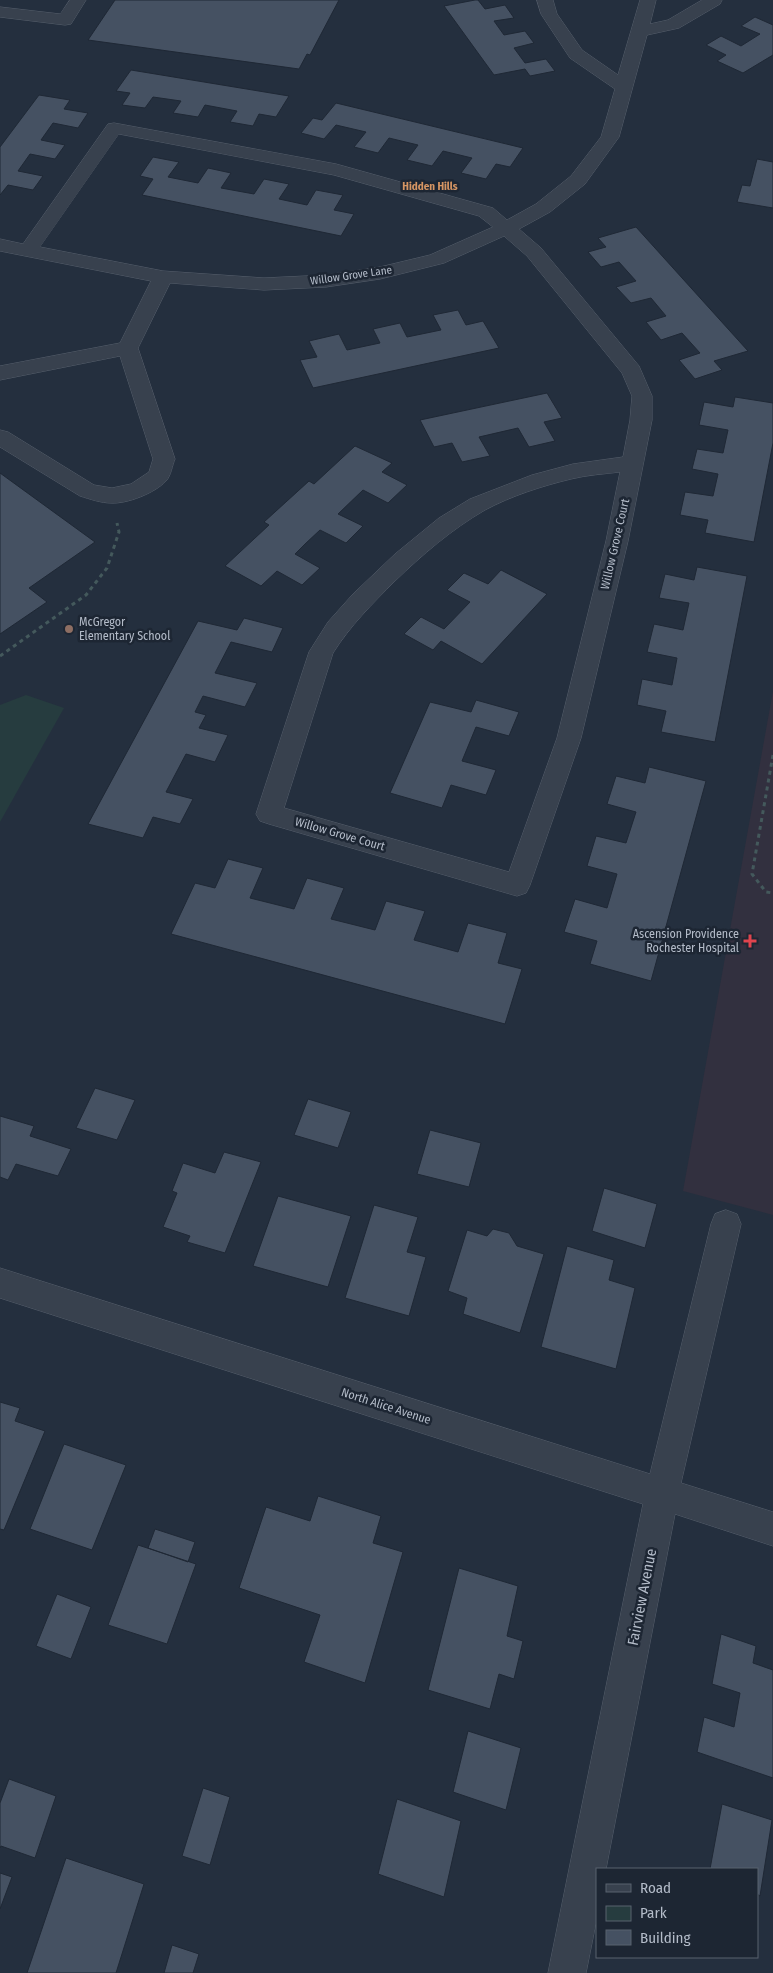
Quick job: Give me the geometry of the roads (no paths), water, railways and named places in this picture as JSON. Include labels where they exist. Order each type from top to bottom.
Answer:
[{"type":"street","points":[[0,12],[65,20],[78,0]]},
{"type":"street","points":[[545,0],[549,14],[576,54],[624,87]]},
{"type":"street","name":"Willow Grove Lane","points":[[0,245],[163,277],[264,284],[326,281],[380,273],[437,259],[507,228],[543,208],[578,180],[610,137],[648,0]]},
{"type":"street","points":[[640,31],[673,24],[714,0]]},
{"type":"street","name":"Willow Grove Court","points":[[27,251],[114,128],[336,170],[486,212],[534,252],[632,371],[642,396],[641,420],[633,463],[617,541],[569,738],[517,885],[269,814],[321,652],[336,628],[361,600],[403,560],[447,524],[478,504],[532,482],[574,471],[633,463]]},
{"type":"street","points":[[0,438],[88,491],[112,496],[138,490],[158,476],[164,460],[128,348],[163,277]]},
{"type":"street","points":[[0,373],[128,348]]},
{"type":"street","name":"Fairview Avenue","points":[[568,1973],[662,1494],[726,1224]]},
{"type":"street","name":"North Alice Avenue","points":[[0,1282],[773,1529]]},
{"type":"place","name":"McGregor Elementary School","points":[[69,629]]},
{"type":"place","name":"Ascension Providence Rochester Hospital","points":[[750,941]]},
{"type":"district","name":"Hidden Hills","points":[[430,186]]}]
